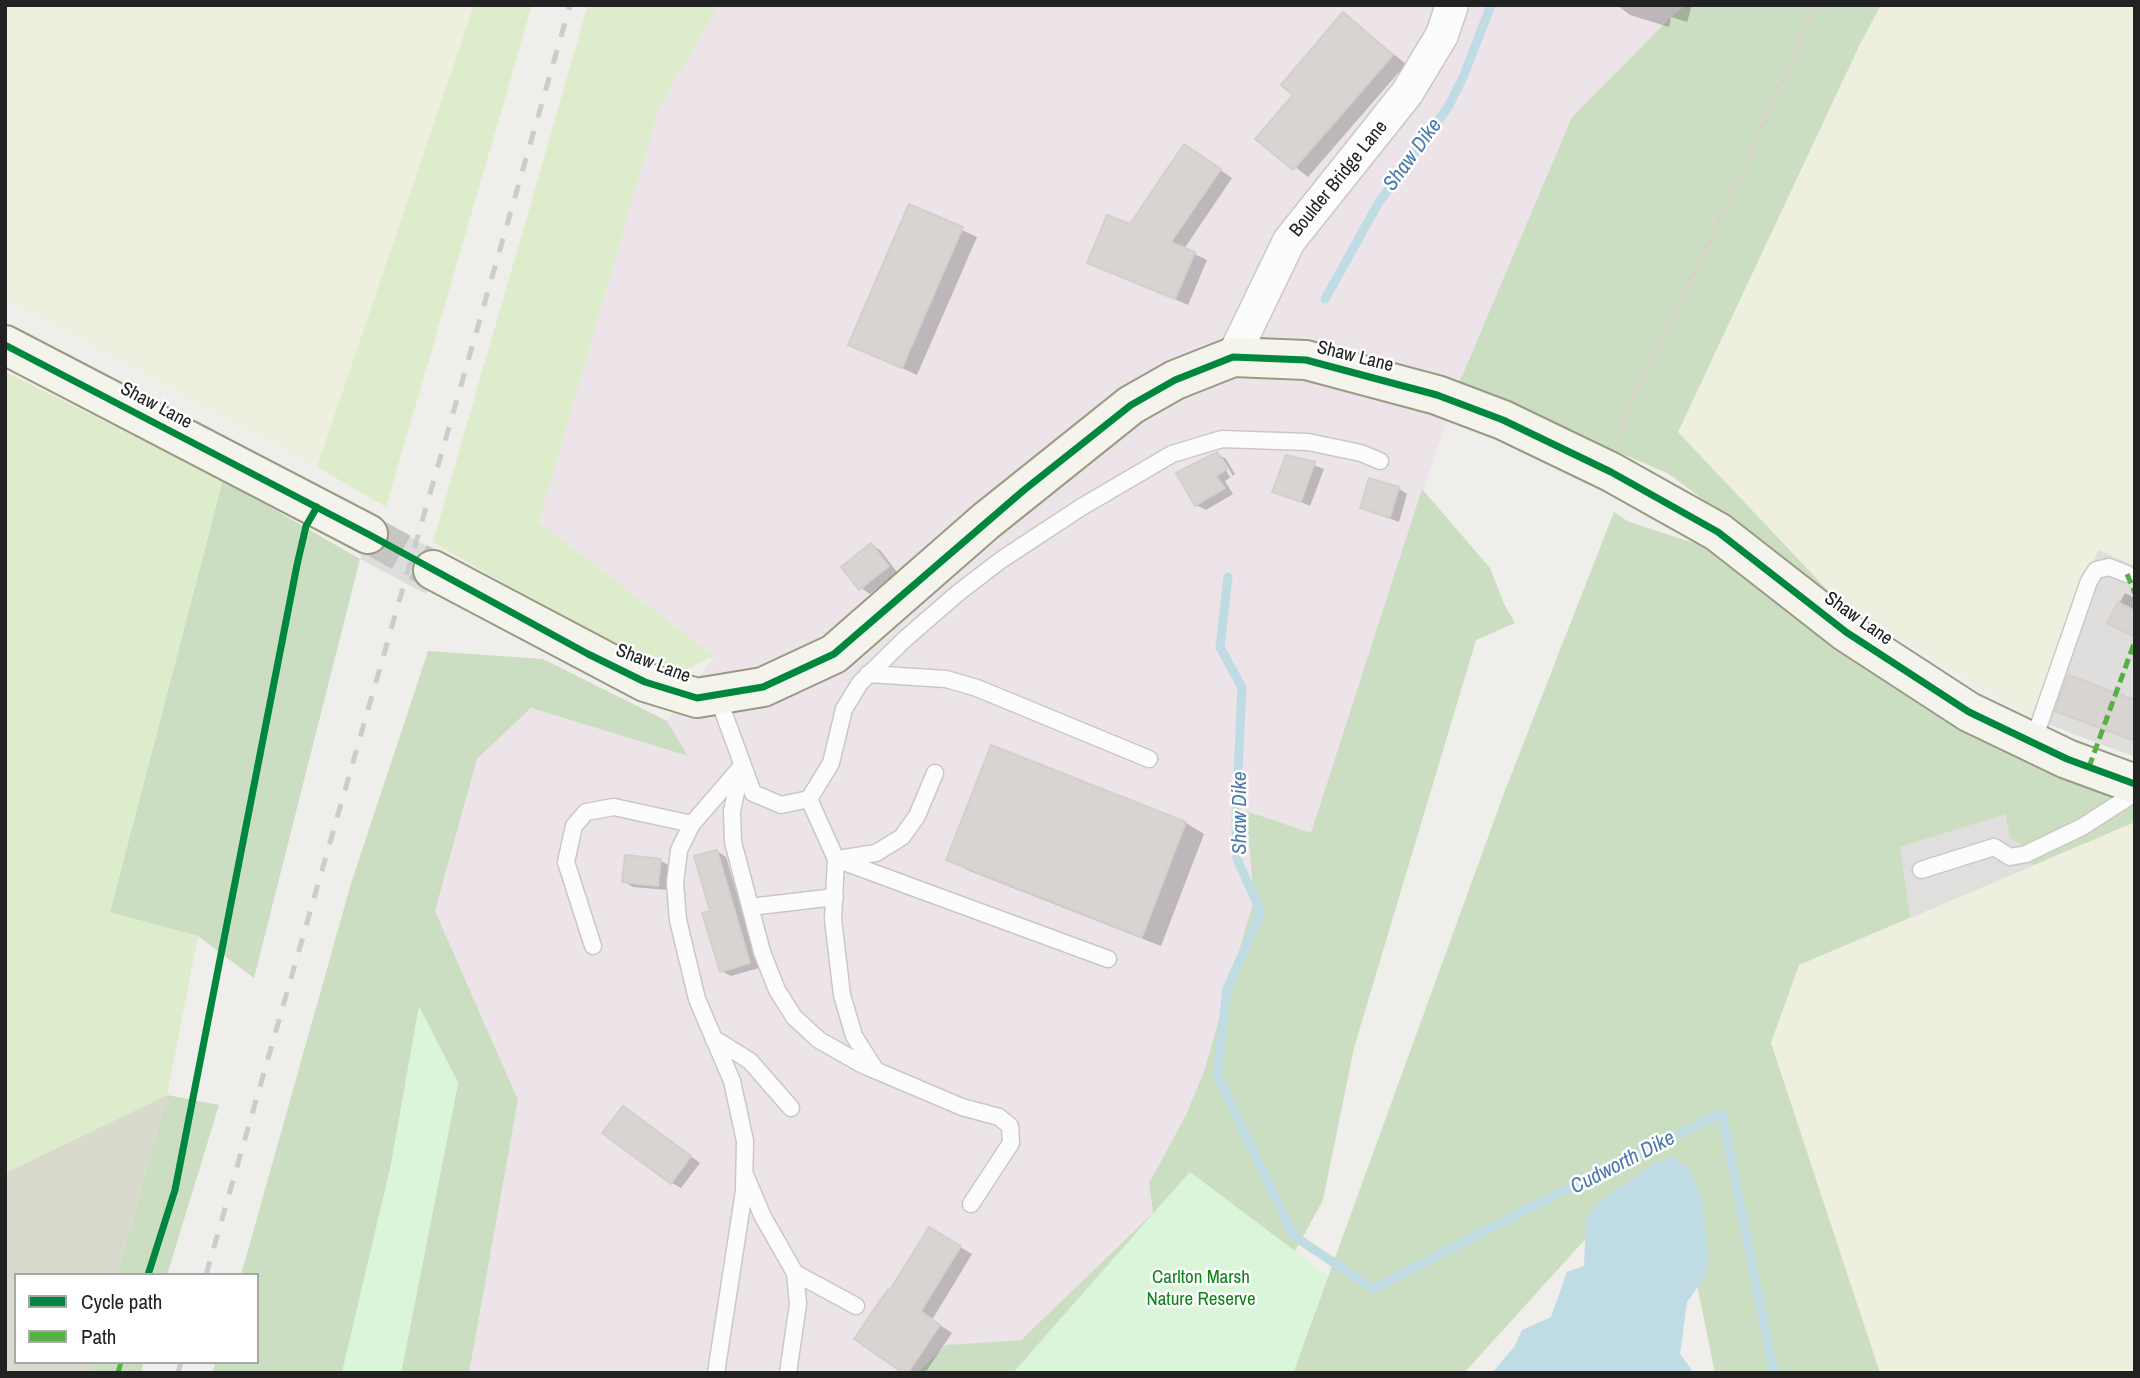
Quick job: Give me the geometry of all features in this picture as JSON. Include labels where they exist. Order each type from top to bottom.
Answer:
[{"type":"street","name":"Boulder Bridge Lane","points":[[1233,357],[1289,241],[1407,93],[1442,35],[1452,5]]},
{"type":"street","name":"Shaw Lane","points":[[5,345],[368,534]]},
{"type":"street","name":"Shaw Lane","points":[[433,570],[645,682],[697,698],[763,687],[834,654],[964,539],[1131,405],[1175,380],[1233,357],[1306,360],[1437,395],[1503,420],[1602,467],[1718,532],[1846,632],[1969,712],[2135,785]]},
{"type":"lane","points":[[717,695],[753,793],[781,805],[810,799],[831,763],[844,709],[868,674],[905,639],[1001,560],[1080,508],[1172,454],[1222,439],[1278,440],[1337,447],[1380,461]]},
{"type":"lane","points":[[2033,742],[2095,570],[2109,567],[2127,574]]},
{"type":"lane","points":[[868,674],[957,682],[1149,758]]},
{"type":"lane","points":[[716,1373],[744,1172],[745,1141],[740,1109],[697,999],[677,920],[674,883],[679,850],[692,824],[742,766]]},
{"type":"lane","points":[[742,766],[732,811],[733,842],[750,907],[777,990],[794,1017],[819,1040],[876,1071],[962,1107],[999,1117],[1010,1126],[1011,1143],[971,1204]]},
{"type":"lane","points":[[836,859],[876,853],[902,837],[917,816],[935,773]]},
{"type":"lane","points":[[1920,870],[1994,846],[2010,857],[2026,854],[2082,827],[2135,793]]},
{"type":"lane","points":[[810,799],[836,859],[833,919],[842,995],[854,1036],[876,1071]]},
{"type":"lane","points":[[593,946],[566,862],[574,826],[586,812],[614,807],[692,824]]},
{"type":"lane","points":[[836,859],[1108,959]]},
{"type":"lane","points":[[750,907],[835,897]]},
{"type":"lane","points":[[713,1038],[750,1061],[791,1108]]},
{"type":"lane","points":[[744,1172],[763,1217],[795,1273],[798,1304],[788,1373]]},
{"type":"lane","points":[[795,1273],[856,1306]]},
{"type":"path","points":[[1602,467],[1746,164],[1815,5]]},
{"type":"shaded area","points":[[719,5],[1686,5],[1572,117],[1459,383],[1311,834],[1246,811],[1254,899],[1204,1071],[1186,1115],[1149,1183],[1153,1213],[1021,1340],[946,1345],[917,1373],[469,1373],[518,1100],[435,911],[477,759],[531,708],[687,756],[667,721],[714,656],[539,522],[659,107]]},
{"type":"shaded area","points":[[2098,549],[2135,566],[2135,757],[2032,718]]},
{"type":"shaded area","points":[[2005,814],[2011,839],[2023,845],[2032,866],[1910,918],[1900,847]]},
{"type":"shaded area","points":[[167,1095],[118,1273],[14,1273],[14,1364],[92,1364],[90,1373],[5,1373],[5,1173]]},
{"type":"green space","points":[[5,5],[474,5],[317,467],[5,298]]},
{"type":"green space","points":[[474,5],[532,5],[386,507],[317,467]]},
{"type":"green space","points":[[588,5],[719,5],[659,108],[539,522],[714,656],[682,672],[581,628],[433,542]]},
{"type":"green space","points":[[1686,5],[1881,5],[1860,44],[1678,432],[1834,597],[1669,474],[1459,383],[1572,117]]},
{"type":"green space","points":[[1881,5],[2135,5],[2135,566],[2098,550],[2032,718],[1834,597],[1678,432],[1860,44]]},
{"type":"green space","points":[[5,372],[223,480],[110,911],[198,936],[167,1095],[5,1173]]},
{"type":"green space","points":[[223,480],[360,559],[254,978],[198,936],[110,912]]},
{"type":"green space","points":[[1422,489],[1490,568],[1504,604],[1515,623],[1476,640],[1354,1048],[1323,1200],[1294,1253],[1189,1173],[1013,1373],[917,1373],[946,1345],[1021,1340],[1153,1213],[1149,1183],[1186,1115],[1204,1071],[1254,899],[1246,811],[1311,833]]},
{"type":"green space","points":[[1614,512],[1629,522],[1704,546],[1943,716],[2135,805],[2135,822],[1799,965],[1771,1043],[1880,1373],[1715,1373],[1678,1192],[1600,1223],[1464,1373],[1293,1373],[1506,788]]},
{"type":"green space","points":[[428,651],[543,659],[667,721],[688,756],[531,708],[477,759],[435,911],[518,1100],[469,1373],[401,1373],[458,1083],[419,1007],[391,1165],[342,1373],[212,1373],[215,1364],[259,1364],[259,1273],[242,1273],[350,887]]},
{"type":"green space","points":[[2135,822],[2135,1373],[1880,1373],[1771,1043],[1799,965]]},
{"type":"green space","points":[[419,1006],[458,1083],[401,1373],[342,1373],[391,1165]]},
{"type":"green space","points":[[167,1095],[219,1105],[168,1273],[118,1273]]},
{"type":"green space","name":"Carlton Marsh Nature Reserve","points":[[1190,1172],[1328,1276],[1293,1373],[1013,1373]]},
{"type":"green space","points":[[92,1364],[143,1364],[141,1373],[90,1373]]},
{"type":"water","points":[[1671,1156],[1690,1169],[1702,1202],[1709,1259],[1704,1278],[1687,1302],[1680,1354],[1694,1373],[1492,1373],[1514,1347],[1522,1330],[1551,1317],[1567,1272],[1584,1266],[1586,1220],[1596,1204],[1653,1164]]},
{"type":"pier","points":[[373,517],[438,552],[426,594],[360,559]]},
{"type":"building","points":[[1343,12],[1393,55],[1293,170],[1255,139],[1293,95],[1281,85]]},
{"type":"building","points":[[1184,144],[1221,169],[1171,242],[1195,252],[1175,299],[1087,263],[1107,215],[1130,224]]},
{"type":"building","points":[[909,204],[963,227],[902,368],[848,345]]},
{"type":"building","points":[[1217,452],[1227,469],[1216,476],[1225,488],[1195,506],[1176,473]]},
{"type":"building","points":[[1286,455],[1315,462],[1301,502],[1272,492]]},
{"type":"building","points":[[1369,478],[1399,487],[1390,518],[1360,508]]},
{"type":"building","points":[[871,543],[889,566],[859,590],[841,567]]},
{"type":"building","points":[[2118,602],[2135,611],[2135,637],[2107,623]]},
{"type":"building","points":[[2068,675],[2135,700],[2135,741],[2055,711]]},
{"type":"building","points":[[991,745],[1186,822],[1142,937],[946,860]]},
{"type":"building","points":[[717,850],[750,963],[720,972],[702,913],[710,911],[694,856]]},
{"type":"building","points":[[625,855],[661,859],[658,886],[622,882]]},
{"type":"building","points":[[623,1106],[691,1156],[671,1184],[602,1133]]},
{"type":"building","points":[[929,1227],[961,1246],[921,1311],[940,1325],[908,1373],[903,1373],[854,1339],[888,1289],[890,1290]]},
{"type":"waterway","name":"Shaw Dike","points":[[1325,299],[1379,202],[1448,107],[1464,75],[1491,5]]},
{"type":"waterway","name":"Cudworth Dike","points":[[1228,577],[1220,647],[1242,688],[1236,816],[1237,859],[1261,912],[1227,989],[1217,1075],[1294,1236],[1373,1289],[1722,1113],[1774,1373]]},
{"type":"tunnel","points":[[368,534],[433,570]]},
{"type":"railway","points":[[207,1273],[570,5]]},
{"type":"railway","points":[[178,1373],[180,1364]]},
{"type":"marked path","points":[[2127,574],[2135,593]]},
{"type":"marked path","points":[[2089,767],[2135,641]]},
{"type":"marked path","points":[[118,1373],[120,1364]]},
{"type":"cycle path","points":[[5,345],[368,534],[588,654],[645,682],[697,698],[763,687],[834,654],[1024,490],[1131,405],[1175,380],[1233,357],[1306,360],[1437,395],[1503,420],[1611,472],[1718,532],[1846,632],[1969,712],[2067,759],[2135,784]]},
{"type":"cycle path","points":[[149,1273],[175,1190],[297,565],[306,526],[317,507]]}]
